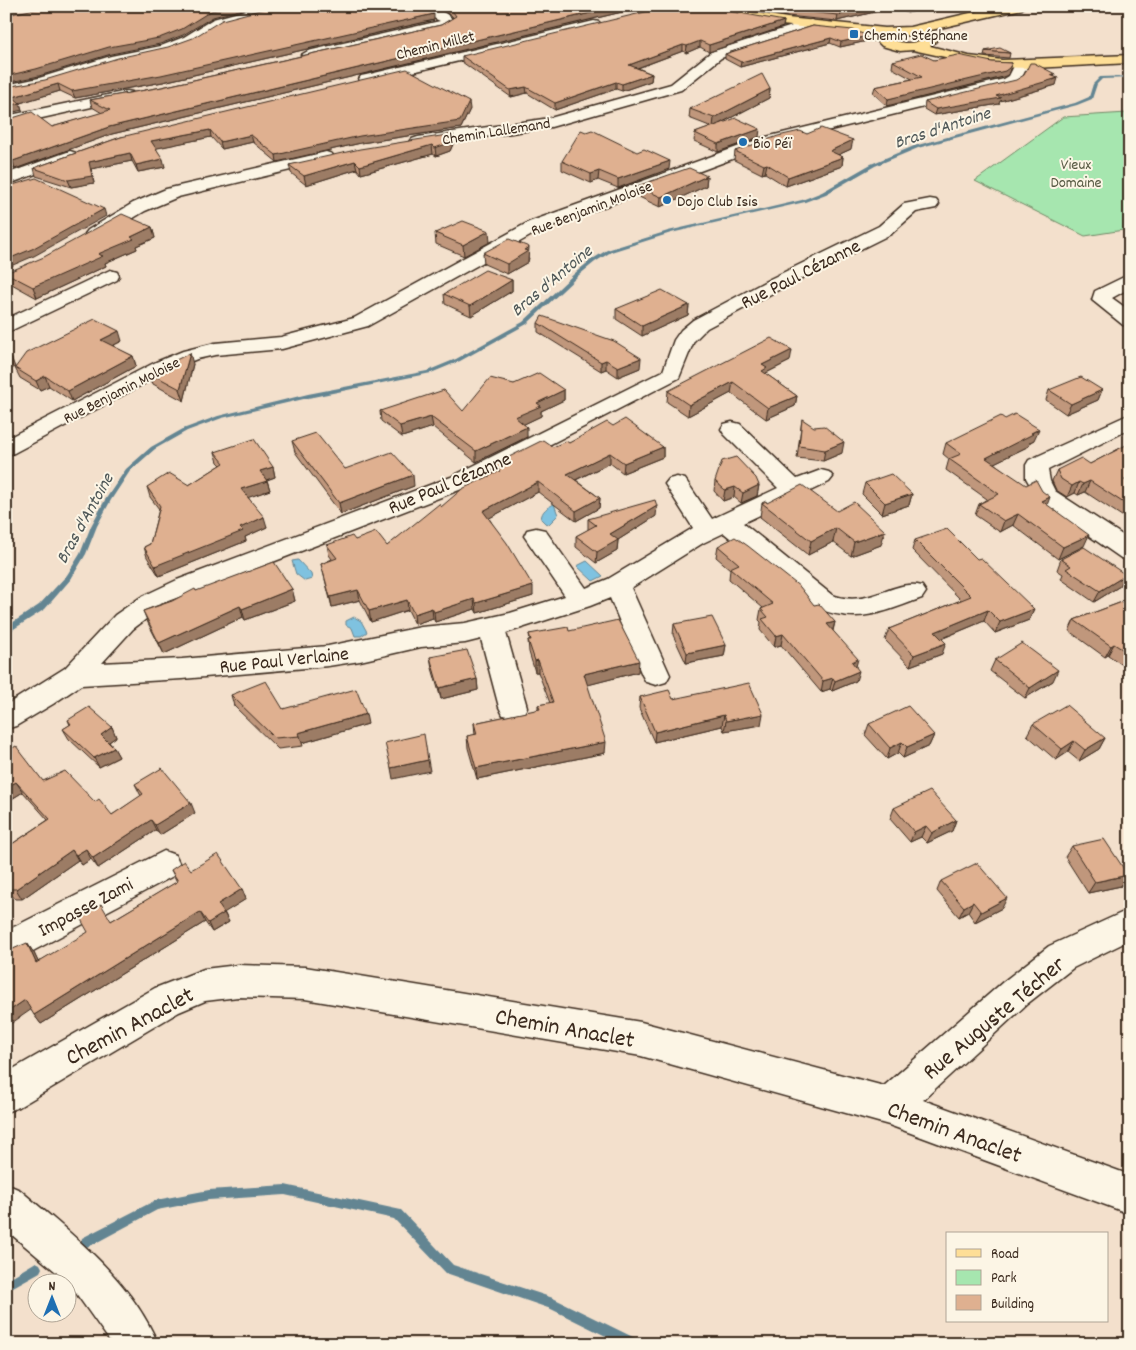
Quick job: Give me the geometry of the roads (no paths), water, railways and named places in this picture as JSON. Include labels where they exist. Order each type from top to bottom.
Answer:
[{"type":"main road","points":[[695,6],[736,16],[852,29],[884,35],[893,45],[922,40],[1018,6]]},
{"type":"main road","points":[[922,40],[973,62],[1020,65],[1099,58],[1130,59]]},
{"type":"street","points":[[6,89],[42,82],[106,61],[164,49],[189,40],[218,22],[278,6]]},
{"type":"street","points":[[293,59],[378,38],[441,26],[448,22],[443,17],[414,6]]},
{"type":"street","name":"Chemin Millet","points":[[351,82],[610,22]]},
{"type":"street","name":"Chemin Lallemand","points":[[404,144],[551,122],[676,87],[692,77],[716,55],[811,24]]},
{"type":"street","name":"Rue Benjamin Moloise","points":[[6,448],[163,366],[190,355],[215,349],[261,346],[282,342],[361,322],[535,226],[768,141],[1009,82],[1015,78],[1020,65]]},
{"type":"street","points":[[6,122],[45,111],[141,92]]},
{"type":"street","points":[[6,180],[84,150]]},
{"type":"street","points":[[84,239],[139,207],[172,193],[339,154]]},
{"type":"street","name":"Rue Paul Cézanne","points":[[6,718],[75,675],[124,622],[150,602],[186,586],[459,482],[560,432],[672,374],[681,343],[700,324],[777,283],[885,230],[910,208],[930,204]]},
{"type":"street","points":[[6,327],[110,276]]},
{"type":"street","points":[[1130,280],[1102,295],[1102,300],[1130,321]]},
{"type":"street","points":[[1130,421],[1037,465],[1035,475],[1039,486],[1047,496],[1130,552]]},
{"type":"street","points":[[732,429],[794,490]]},
{"type":"street","name":"Rue Paul Verlaine","points":[[75,675],[182,669],[328,656],[360,652],[421,637],[448,636],[491,627],[580,600],[617,585],[717,527],[821,477]]},
{"type":"street","points":[[677,484],[717,527],[823,601],[848,609],[865,607],[913,592]]},
{"type":"street","points":[[536,536],[580,600]]},
{"type":"street","points":[[617,585],[656,675]]},
{"type":"street","points":[[491,627],[513,707]]},
{"type":"street","name":"Impasse Zami","points":[[6,948],[164,865]]},
{"type":"street","name":"Rue Auguste Técher","points":[[889,1106],[1015,993],[1061,957],[1130,924]]},
{"type":"street","name":"Chemin Anaclet","points":[[6,1094],[167,1000],[204,985],[238,980],[304,983],[641,1039],[889,1106],[1130,1195]]},
{"type":"street","points":[[6,1204],[68,1257],[98,1288],[137,1344]]},
{"type":"water","points":[[554,504],[558,515],[549,524],[545,523],[541,519],[542,513]]},
{"type":"water","points":[[298,560],[311,574],[312,579],[305,581],[296,574],[292,561]]},
{"type":"water","points":[[587,561],[603,576],[593,581],[577,566]]},
{"type":"water","points":[[354,617],[361,621],[367,632],[361,636],[355,636],[352,628],[346,625],[346,621]]},
{"type":"waterway","name":"Bras d'Antoine","points":[[6,631],[42,607],[69,577],[83,554],[94,526],[108,500],[128,470],[153,448],[185,430],[220,417],[308,396],[429,372],[458,360],[525,323],[577,274],[609,251],[670,232],[803,201],[824,193],[873,165],[916,147],[1076,104],[1091,98],[1095,84],[1101,78],[1130,77]]},
{"type":"waterway","points":[[86,1242],[156,1205],[209,1195],[285,1190],[397,1214],[450,1269],[553,1304],[635,1344]]},
{"type":"waterway","points":[[6,1286],[36,1268]]},
{"type":"place","name":"Chemin Stéphane","points":[[854,34]]},
{"type":"place","name":"Bio Péï","points":[[743,142]]},
{"type":"place","name":"Dojo Club Isis","points":[[667,200]]},
{"type":"park label","name":"Vieux Domaine","points":[[1076,172]]}]
